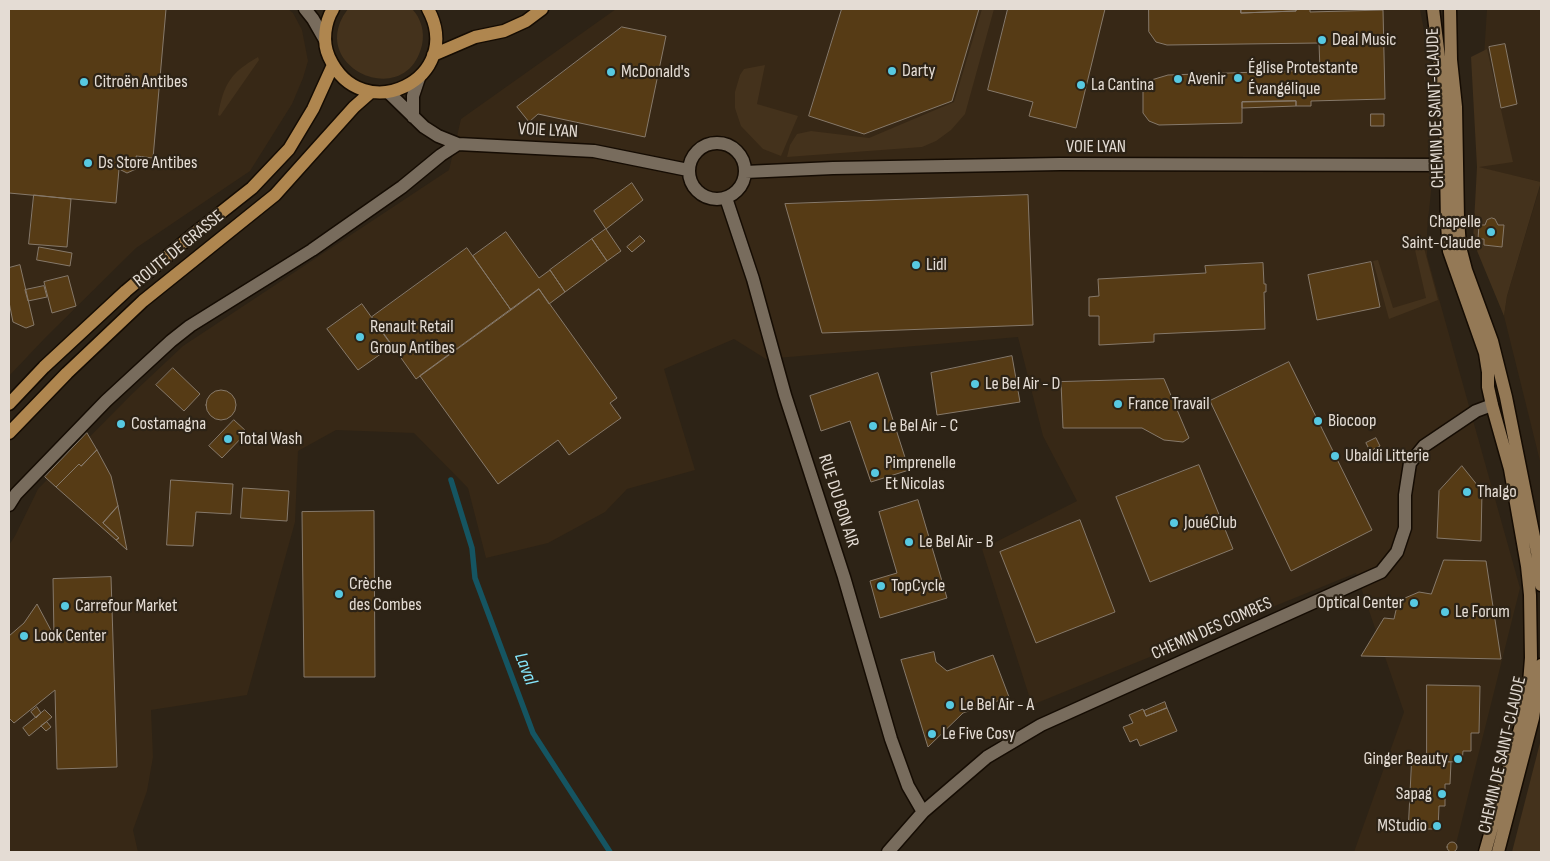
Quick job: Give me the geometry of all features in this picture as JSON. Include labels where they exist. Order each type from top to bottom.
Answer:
[{"type":"main road","points":[[333,9],[326,26],[325,40],[327,53],[341,76],[354,86],[370,92],[388,92],[404,88],[419,78],[427,68],[433,55],[436,36],[433,18],[428,9]]},
{"type":"main road","points":[[433,55],[476,37],[504,31],[526,20],[542,9]]},
{"type":"main road","name":"ROUTE DE GRASSE","points":[[9,404],[44,367],[126,291],[252,188],[288,149],[313,109],[333,65]]},
{"type":"main road","name":"ROUTE DE GRASSE","points":[[9,433],[67,372],[143,301],[275,195],[354,107],[370,92]]},
{"type":"street","points":[[304,9],[313,19],[325,40]]},
{"type":"street","name":"CHEMIN DE SAINT-CLAUDE","points":[[1433,9],[1445,106],[1449,251],[1485,353],[1492,405],[1510,469],[1527,566],[1530,595],[1532,658],[1530,684],[1523,718],[1485,852]]},
{"type":"street","name":"CHEMIN DE SAINT-CLAUDE","points":[[1450,9],[1451,60],[1456,116],[1460,247],[1466,270],[1492,341],[1506,396],[1537,552],[1541,586]]},
{"type":"street","points":[[413,117],[413,96],[419,78]]},
{"type":"street","name":"VOIE LYAN","points":[[388,92],[424,127],[438,136],[458,144],[594,151],[688,170]]},
{"type":"street","points":[[720,143],[733,148],[742,158],[745,172],[740,188],[726,198],[712,200],[700,194],[691,184],[688,170],[693,155],[705,145],[720,143]]},
{"type":"street","points":[[9,505],[16,494],[106,400],[177,336],[312,250],[458,144]]},
{"type":"street","name":"VOIE LYAN","points":[[745,172],[833,168],[1060,164],[1446,165]]},
{"type":"street","name":"RUE DU BON AIR","points":[[726,198],[753,279],[788,404],[844,577],[891,739],[908,786],[923,812]]},
{"type":"street","name":"CHEMIN DES COMBES","points":[[888,852],[923,812],[987,757],[1040,725],[1381,572],[1397,552],[1405,528],[1405,495],[1410,464],[1424,446],[1476,411],[1492,405]]},
{"type":"street","name":"CHEMIN DE SAINT-CLAUDE","points":[[1498,852],[1533,718],[1541,665]]},
{"type":"shaded area","points":[[9,9],[288,9],[293,13],[302,30],[308,61],[292,104],[250,171],[136,248],[9,376]]},
{"type":"shaded area","points":[[348,9],[412,9],[420,21],[423,35],[422,45],[412,65],[398,76],[380,79],[362,74],[348,63],[339,48],[338,30]]},
{"type":"shaded area","points":[[616,9],[1420,9],[1439,112],[1427,231],[1427,256],[1520,588],[1454,852],[1354,852],[1404,712],[1356,573],[1032,705],[982,549],[1077,501],[1043,436],[1018,337],[766,359],[734,339],[664,369],[695,470],[627,489],[605,512],[548,543],[486,558],[468,488],[414,433],[336,430],[298,451],[295,522],[247,695],[151,710],[153,757],[147,791],[133,830],[138,852],[9,852],[9,545],[38,489],[132,394],[183,346],[449,170],[461,119]]},
{"type":"shaded area","points":[[982,9],[994,9],[965,114],[951,130],[936,141],[922,147],[787,157],[790,145],[797,134],[811,131],[869,138],[954,102]]},
{"type":"shaded area","points":[[1487,9],[1541,9],[1541,182],[1477,167]]},
{"type":"shaded area","points":[[1487,49],[1513,162],[1479,167],[1541,182],[1507,296],[1504,316],[1473,241],[1477,167],[1471,57]]},
{"type":"shaded area","points":[[258,57],[259,60],[220,116],[218,115],[223,95],[230,80],[241,68]]},
{"type":"shaded area","points":[[765,65],[757,104],[798,116],[781,156],[763,149],[741,126],[735,108],[735,92],[740,75],[744,69]]},
{"type":"shaded area","points":[[1541,183],[1541,465],[1504,316],[1507,296]]},
{"type":"shaded area","points":[[1424,248],[1438,300],[1389,319],[1373,261],[1378,260],[1393,308],[1426,298],[1415,250]]},
{"type":"shaded area","points":[[1541,739],[1541,852],[1512,852]]},
{"type":"building","name":"Citroën Antibes","points":[[9,9],[166,9],[153,158],[136,156],[138,162],[136,169],[127,173],[119,169],[116,203],[9,193]]},
{"type":"building","name":"Darty","points":[[842,9],[979,9],[952,101],[864,134],[809,116]]},
{"type":"building","points":[[1008,9],[1105,9],[1076,128],[1029,116],[1033,102],[988,90]]},
{"type":"building","points":[[1149,9],[1241,9],[1241,13],[1296,11],[1296,9],[1310,9],[1310,12],[1383,10],[1385,99],[1311,101],[1311,106],[1296,106],[1296,101],[1242,102],[1242,123],[1159,125],[1149,121],[1143,113],[1143,90],[1148,81],[1168,75],[1320,70],[1319,43],[1167,45],[1156,42],[1149,32]]},
{"type":"building","points":[[1241,9],[1296,9],[1296,11],[1241,13]]},
{"type":"building","name":"McDonald's","points":[[622,27],[666,36],[645,137],[538,114],[529,122],[517,107]]},
{"type":"building","points":[[1505,44],[1517,104],[1501,108],[1489,47]]},
{"type":"building","points":[[1296,101],[1296,106],[1242,108],[1242,102]]},
{"type":"building","points":[[1371,114],[1384,114],[1384,126],[1371,126]]},
{"type":"building","points":[[632,183],[643,200],[606,229],[594,211]]},
{"type":"building","points":[[34,195],[71,199],[67,247],[29,244]]},
{"type":"building","name":"Lidl","points":[[1028,195],[1033,325],[822,333],[785,204]]},
{"type":"building","name":"Chapelle Saint-Claude","points":[[1495,219],[1498,225],[1504,225],[1502,247],[1484,245],[1484,239],[1478,239],[1479,225],[1485,225],[1487,220]]},
{"type":"building","points":[[606,229],[621,251],[607,261],[592,239]]},
{"type":"building","points":[[506,232],[539,278],[550,270],[565,292],[549,304],[539,289],[511,310],[473,256]]},
{"type":"building","points":[[640,236],[645,241],[632,252],[627,247]]},
{"type":"building","points":[[592,239],[607,261],[565,292],[550,270]]},
{"type":"building","points":[[39,247],[72,253],[70,266],[37,260]]},
{"type":"building","points":[[467,248],[511,310],[416,379],[372,317]]},
{"type":"building","points":[[1371,262],[1380,307],[1317,320],[1308,275]]},
{"type":"building","points":[[1263,263],[1264,284],[1266,284],[1266,292],[1264,292],[1265,329],[1154,334],[1154,342],[1099,345],[1099,316],[1089,316],[1089,297],[1099,296],[1098,279],[1206,273],[1205,266]]},
{"type":"building","points":[[20,265],[34,325],[26,328],[13,322],[9,302],[9,268]]},
{"type":"building","points":[[68,276],[76,306],[52,313],[44,282]]},
{"type":"building","points":[[44,286],[47,297],[28,301],[25,290]]},
{"type":"building","points":[[539,289],[617,398],[610,403],[621,418],[569,455],[558,440],[498,484],[420,376]]},
{"type":"building","name":"Renault Retail Group Antibes","points":[[362,304],[392,346],[358,370],[327,329]]},
{"type":"building","name":"Le Bel Air - D","points":[[1012,356],[1020,402],[937,415],[931,373]]},
{"type":"building","points":[[1289,362],[1372,530],[1291,571],[1210,401]]},
{"type":"building","points":[[173,368],[200,394],[184,411],[156,385]]},
{"type":"building","name":"Le Bel Air - C","points":[[878,373],[909,470],[871,482],[850,421],[821,431],[810,396]]},
{"type":"building","name":"France Travail","points":[[1164,379],[1189,438],[1183,442],[1164,440],[1142,428],[1063,428],[1061,382]]},
{"type":"building","points":[[221,390],[227,391],[235,399],[235,411],[227,419],[221,420],[215,419],[207,411],[206,405],[207,399],[215,391]]},
{"type":"building","name":"Total Wash","points":[[234,420],[247,432],[222,458],[209,446]]},
{"type":"building","points":[[87,433],[97,450],[81,466],[79,464],[56,487],[45,477]]},
{"type":"building","points":[[1376,438],[1380,446],[1370,451],[1366,443]]},
{"type":"building","points":[[97,450],[111,476],[118,506],[103,523],[119,538],[116,540],[56,487],[79,464],[81,466]]},
{"type":"building","name":"JouéClub","points":[[1199,465],[1233,549],[1150,582],[1116,497]]},
{"type":"building","points":[[1462,466],[1482,491],[1481,541],[1437,538],[1439,491]]},
{"type":"building","points":[[171,480],[233,484],[231,514],[196,512],[193,546],[167,545]]},
{"type":"building","points":[[243,488],[289,491],[287,521],[241,518]]},
{"type":"building","name":"Le Bel Air - B","points":[[918,500],[947,598],[880,618],[870,581],[897,573],[879,512]]},
{"type":"building","points":[[118,506],[127,550],[116,540],[119,538],[103,523]]},
{"type":"building","name":"Crèche des Combes","points":[[374,511],[375,677],[304,677],[302,512]]},
{"type":"building","points":[[1080,520],[1115,612],[1036,643],[1000,552]]},
{"type":"building","name":"Le Forum","points":[[1444,560],[1486,561],[1501,659],[1361,656],[1384,618],[1394,619],[1396,610],[1405,598],[1419,592],[1431,594]]},
{"type":"building","points":[[111,577],[117,767],[57,769],[55,690],[14,723],[9,718],[9,636],[24,623],[37,604],[54,636],[53,579]]},
{"type":"building","name":"Le Bel Air - A","points":[[934,652],[936,662],[947,671],[993,655],[1009,697],[963,713],[928,747],[901,660]]},
{"type":"building","points":[[1427,685],[1480,686],[1479,733],[1471,733],[1471,751],[1463,751],[1462,762],[1427,761]]},
{"type":"building","points":[[1165,702],[1167,708],[1146,716],[1144,711]]},
{"type":"building","points":[[37,707],[41,713],[36,718],[31,712]]},
{"type":"building","points":[[1167,708],[1177,731],[1140,746],[1137,739],[1130,742],[1123,727],[1133,723],[1129,715],[1143,709],[1146,716]]},
{"type":"building","points":[[45,710],[52,717],[29,736],[23,728]]},
{"type":"building","points":[[47,722],[51,727],[46,731],[41,726]]},
{"type":"building","points":[[1412,761],[1451,762],[1450,784],[1445,784],[1445,806],[1439,806],[1438,829],[1426,829],[1409,821]]},
{"type":"building","points":[[1450,842],[1454,842],[1457,847],[1456,851],[1450,852],[1447,849],[1447,845]]},
{"type":"waterway","name":"Laval","points":[[451,480],[472,548],[475,578],[533,733],[610,852]]},
{"type":"place","name":"Deal Music","points":[[1322,40]]},
{"type":"place","name":"Darty","points":[[892,71]]},
{"type":"place","name":"McDonald's","points":[[611,72]]},
{"type":"place","name":"Église Protestante Évangélique","points":[[1238,78]]},
{"type":"place","name":"Avenir","points":[[1178,79]]},
{"type":"place","name":"Citroën Antibes","points":[[84,82]]},
{"type":"place","name":"La Cantina","points":[[1081,85]]},
{"type":"place","name":"Ds Store Antibes","points":[[88,163]]},
{"type":"place","name":"Chapelle Saint-Claude","points":[[1491,232]]},
{"type":"place","name":"Lidl","points":[[916,265]]},
{"type":"place","name":"Renault Retail Group Antibes","points":[[360,337]]},
{"type":"place","name":"Le Bel Air - D","points":[[975,384]]},
{"type":"place","name":"France Travail","points":[[1118,404]]},
{"type":"place","name":"Biocoop","points":[[1318,421]]},
{"type":"place","name":"Costamagna","points":[[121,424]]},
{"type":"place","name":"Le Bel Air - C","points":[[873,426]]},
{"type":"place","name":"Total Wash","points":[[228,439]]},
{"type":"place","name":"Ubaldi Litterie","points":[[1335,456]]},
{"type":"place","name":"Pimprenelle Et Nicolas","points":[[875,473]]},
{"type":"place","name":"Thalgo","points":[[1467,492]]},
{"type":"place","name":"JouéClub","points":[[1174,523]]},
{"type":"place","name":"Le Bel Air - B","points":[[909,542]]},
{"type":"place","name":"TopCycle","points":[[881,586]]},
{"type":"place","name":"Crèche des Combes","points":[[339,594]]},
{"type":"place","name":"Optical Center","points":[[1414,603]]},
{"type":"place","name":"Carrefour Market","points":[[65,606]]},
{"type":"place","name":"Le Forum","points":[[1445,612]]},
{"type":"place","name":"Look Center","points":[[24,636]]},
{"type":"place","name":"Le Bel Air - A","points":[[950,705]]},
{"type":"place","name":"Le Five Cosy","points":[[932,734]]},
{"type":"place","name":"Ginger Beauty","points":[[1458,759]]},
{"type":"place","name":"Sapag","points":[[1442,794]]},
{"type":"place","name":"MStudio","points":[[1437,826]]}]
